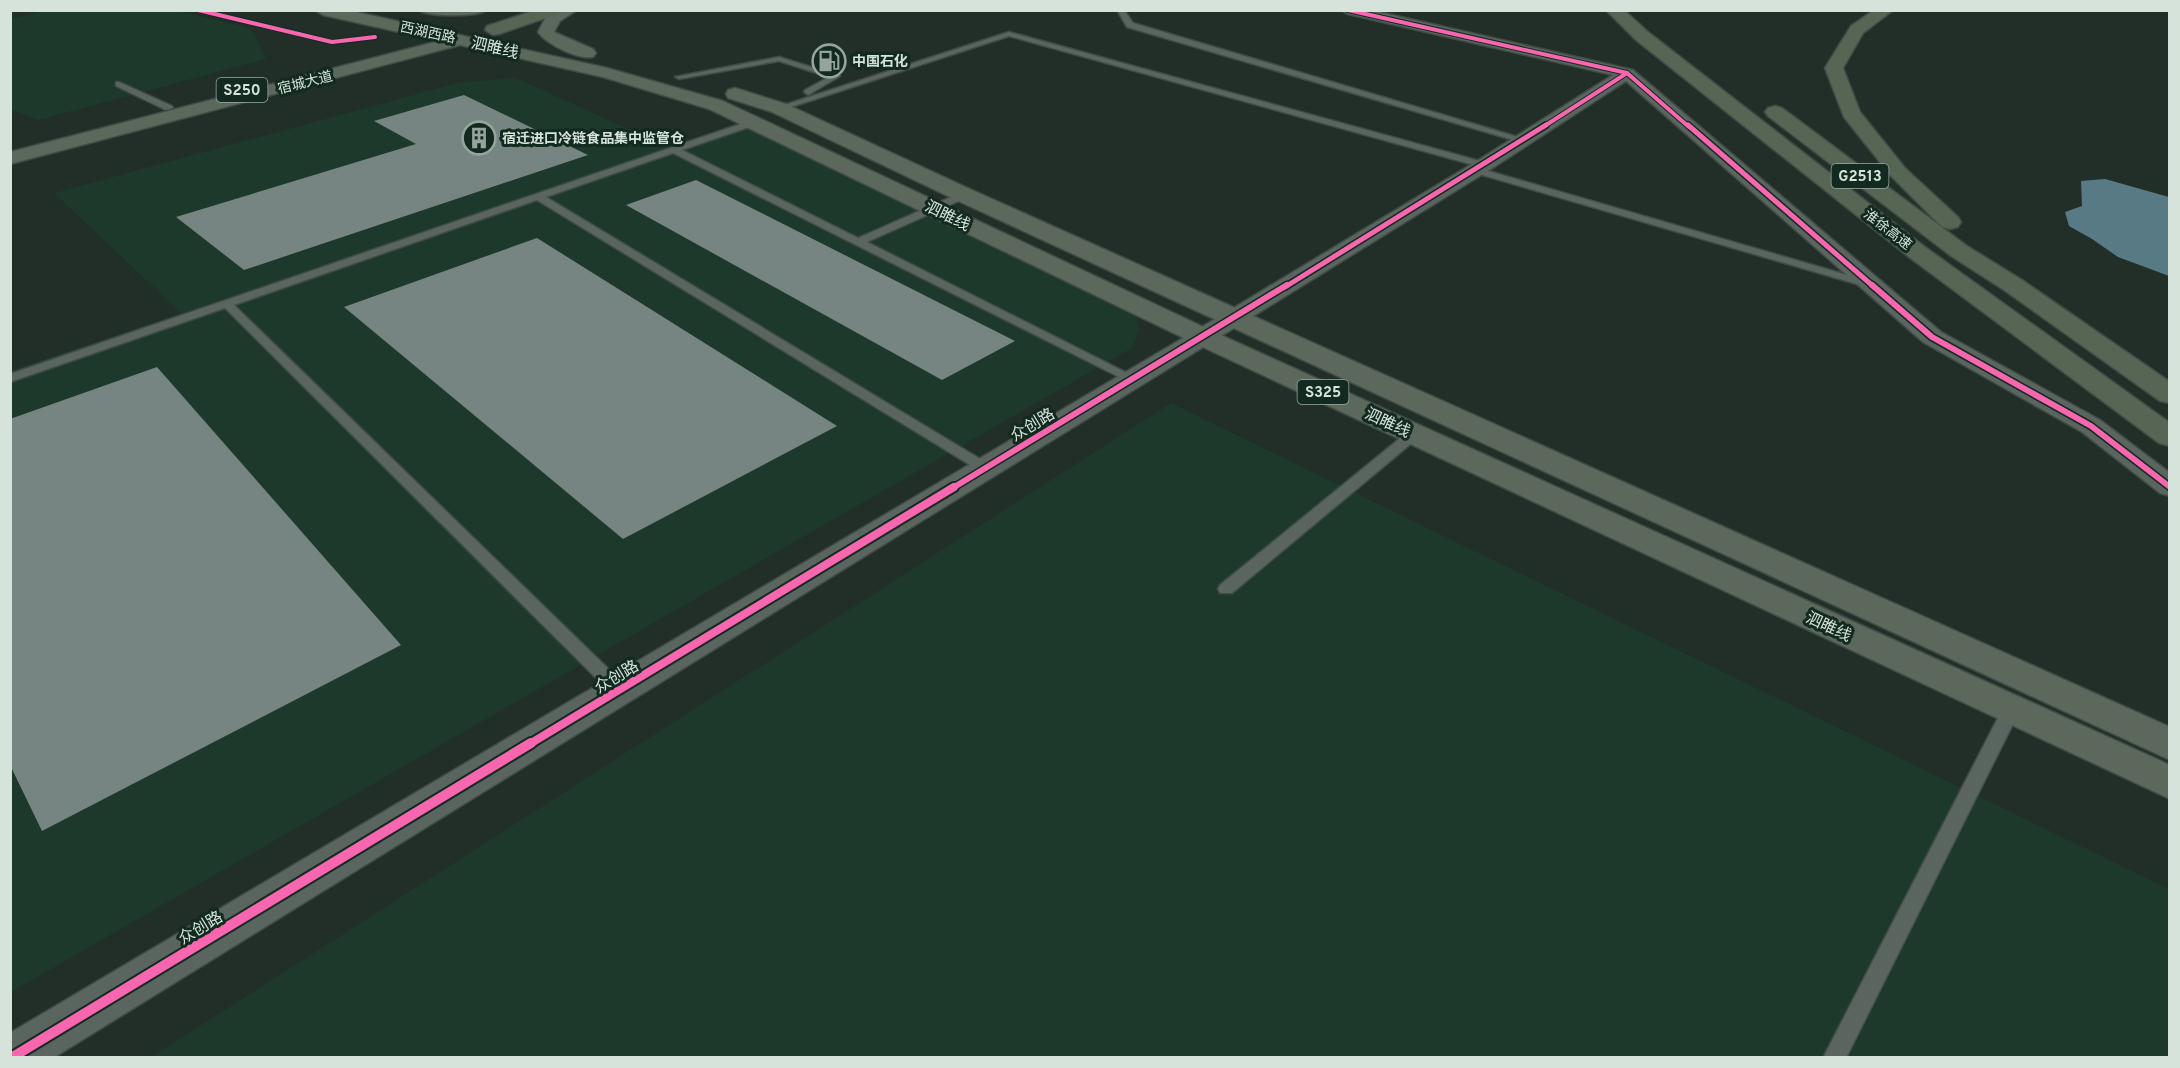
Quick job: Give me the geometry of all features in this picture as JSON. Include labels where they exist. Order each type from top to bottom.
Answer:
[{"type":"highway","points":[[469,28],[521,10]]},
{"type":"highway","points":[[469,28],[554,10]]},
{"type":"highway","points":[[1596,10],[1642,36]]},
{"type":"highway","name":"淮徐高速","points":[[1614,10],[1642,36],[1917,252],[2169,437]]},
{"type":"highway","points":[[1643,10],[1711,64]]},
{"type":"highway","points":[[1885,10],[1857,30],[1834,68],[1851,113],[1898,172],[2013,285]]},
{"type":"highway","name":"淮徐高速","points":[[1759,100],[1959,251],[2013,285],[2169,395]]},
{"type":"main road","points":[[569,10],[553,18],[546,32],[551,38],[587,52]]},
{"type":"main road","name":"西湖西路","points":[[331,12],[469,28]]},
{"type":"main road","points":[[290,82],[360,51],[373,41],[377,34],[372,28],[331,12]]},
{"type":"main road","name":"西湖西路","points":[[419,12],[469,28]]},
{"type":"main road","name":"泗睢线","points":[[469,28],[587,52],[679,77],[964,195],[2169,745]]},
{"type":"main road","name":"泗睢线","points":[[469,28],[551,60],[607,73],[716,105],[767,115],[934,208],[1203,337],[2169,783]]},
{"type":"main road","name":"宿城大道","points":[[10,158],[290,82],[469,28]]},
{"type":"main road","points":[[290,82],[456,54],[502,54],[551,60]]},
{"type":"main road","name":"宿城大道","points":[[10,148],[169,108],[290,82]]},
{"type":"street","points":[[1348,10],[1627,73],[1932,338],[2091,426],[2169,487]]},
{"type":"street","name":"众创路","points":[[11,1058],[1203,337],[1480,168],[1627,73]]},
{"type":"lane","points":[[1120,10],[1130,25],[1523,140]]},
{"type":"lane","points":[[10,378],[674,150],[767,115],[1009,34],[1480,168],[1873,286]]},
{"type":"lane","points":[[679,77],[779,59],[836,76],[767,115]]},
{"type":"lane","points":[[119,84],[169,108]]},
{"type":"lane","points":[[674,150],[1133,379]]},
{"type":"lane","points":[[858,242],[964,195]]},
{"type":"lane","points":[[539,196],[985,468]]},
{"type":"lane","points":[[226,304],[619,690]]},
{"type":"lane","points":[[1226,589],[1413,434]]},
{"type":"lane","points":[[1834,1058],[2011,710]]},
{"type":"shaded area","points":[[47,10],[178,11],[245,27],[254,33],[266,59],[38,120],[11,109],[10,19]]},
{"type":"shaded area","points":[[513,78],[668,147],[714,132],[759,129],[1135,313],[1140,329],[1132,348],[11,992],[10,371],[181,313],[54,193],[457,83]]},
{"type":"shaded area","points":[[1171,403],[2169,889],[2169,1057],[150,1058]]},
{"type":"water","points":[[2105,179],[2169,197],[2169,276],[2118,257],[2069,226],[2065,212],[2082,206],[2081,181]]},
{"type":"building","points":[[464,95],[588,155],[244,270],[176,217],[416,144],[374,121]]},
{"type":"building","points":[[696,180],[1015,341],[942,380],[626,205]]},
{"type":"building","points":[[537,238],[837,426],[623,539],[344,307]]},
{"type":"building","points":[[157,367],[401,645],[42,831],[10,765],[10,419]]},
{"type":"cycle path","points":[[198,10],[332,42],[375,37]]},
{"type":"cycle path","points":[[11,1058],[1235,317],[1484,165],[1627,73],[1348,10]]},
{"type":"cycle path","points":[[1627,73],[1932,337],[2091,426],[2170,487]]},
{"type":"place","name":"中国石化","points":[[829,61]]},
{"type":"place","name":"宿迁进口冷链食品集中监管仓","points":[[479,138]]}]
